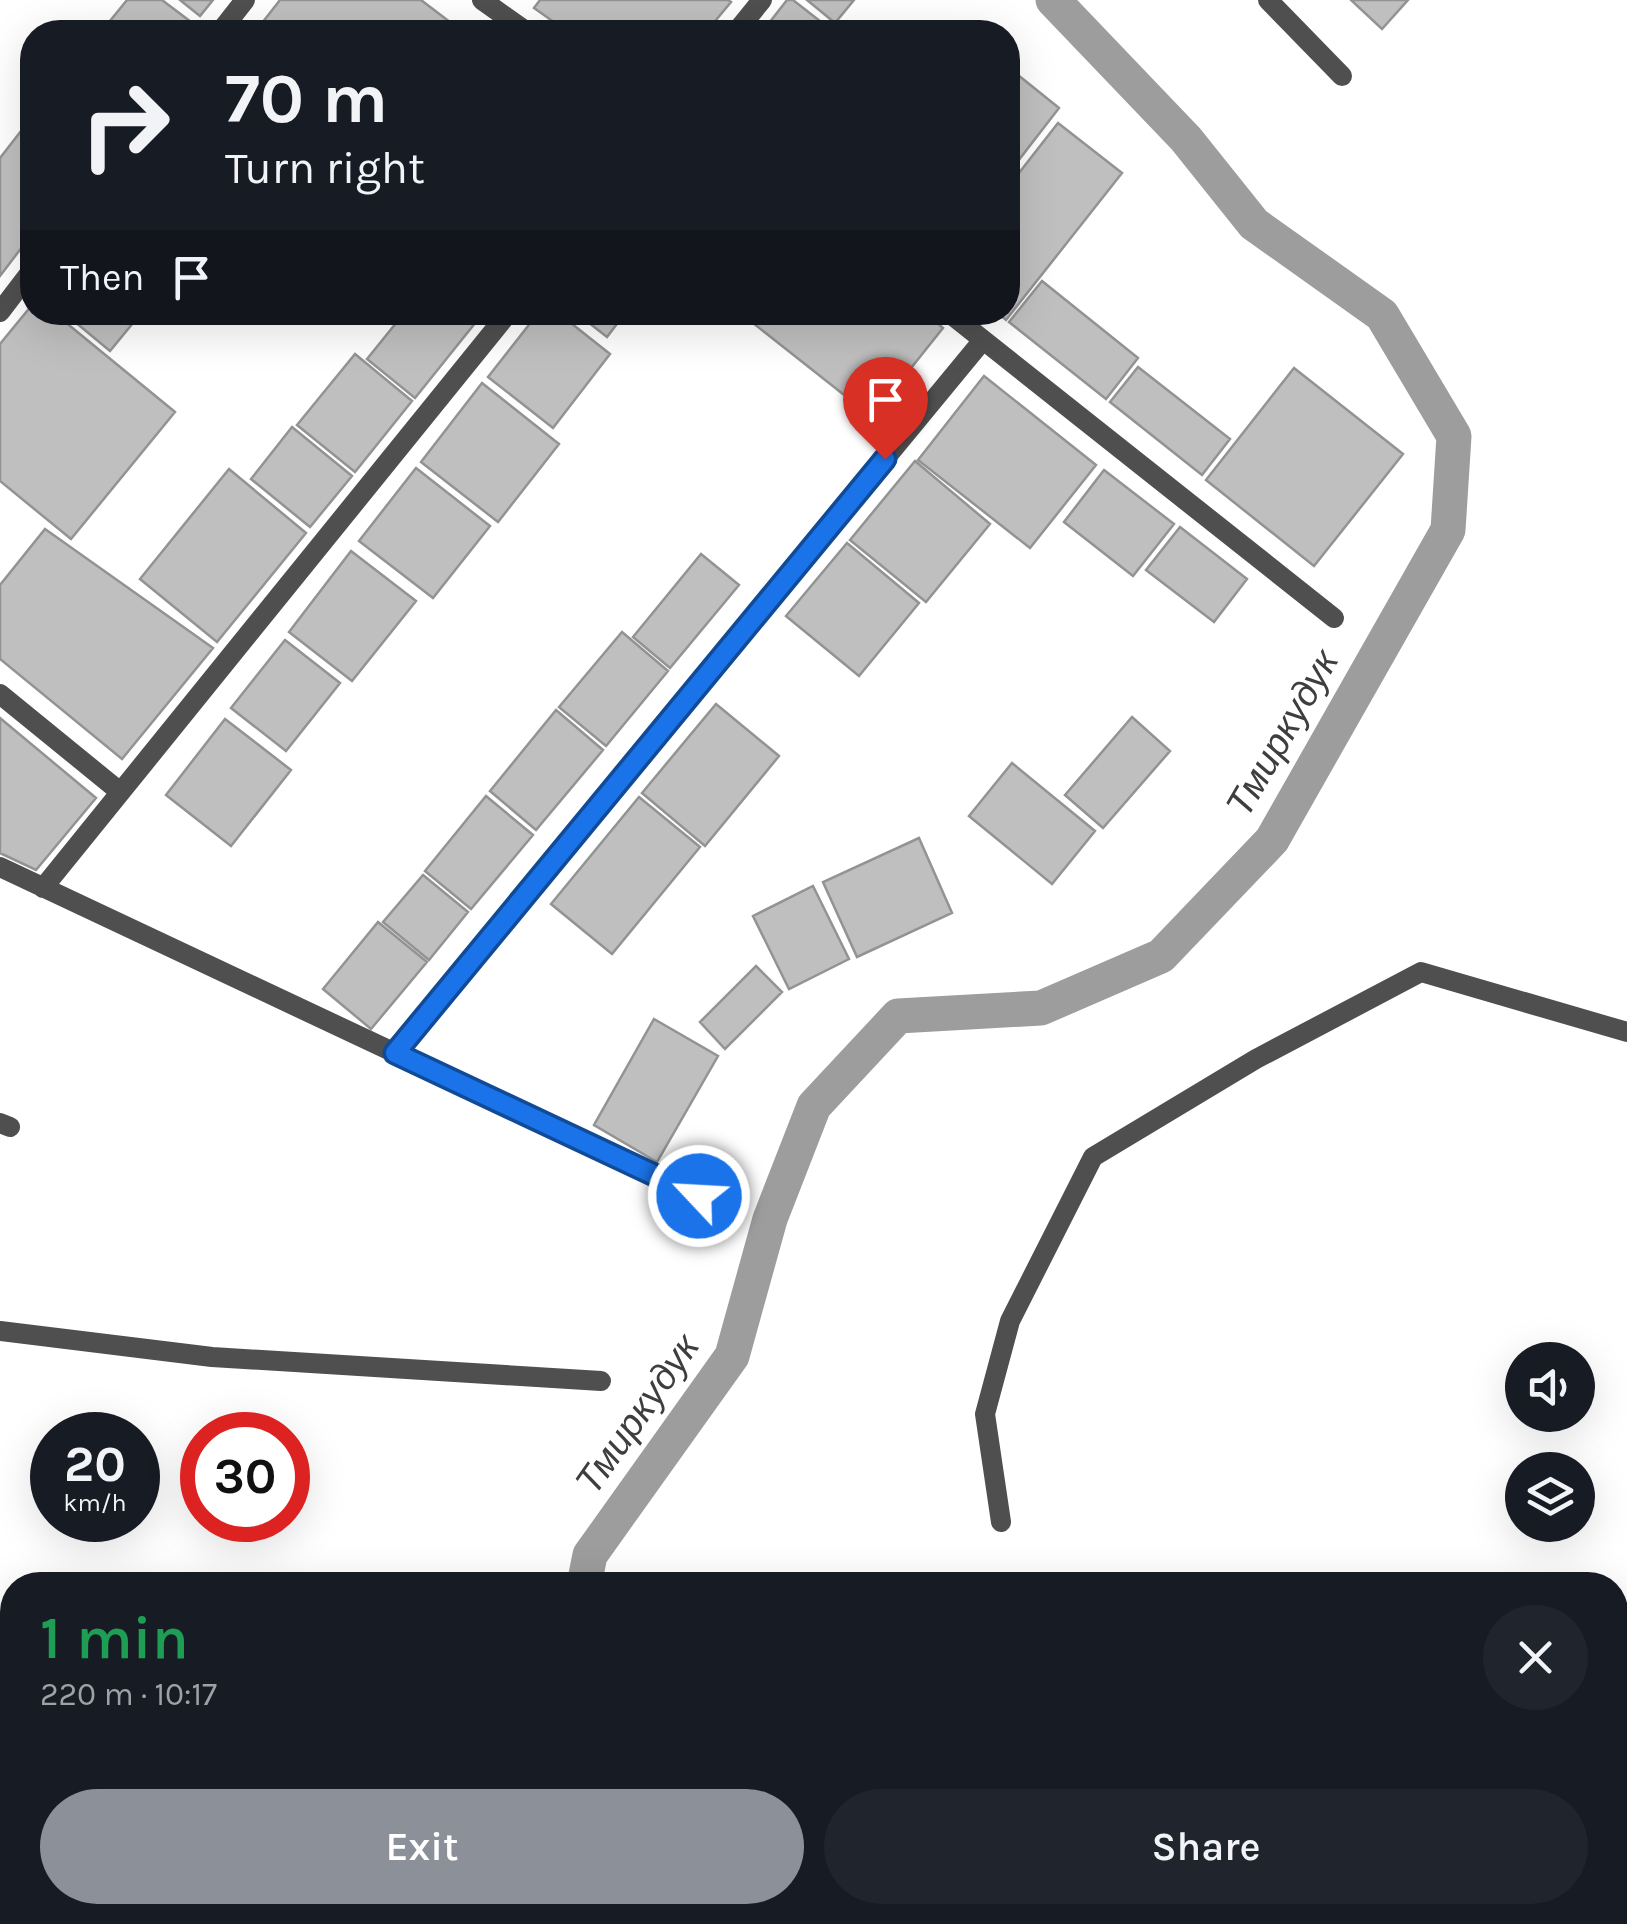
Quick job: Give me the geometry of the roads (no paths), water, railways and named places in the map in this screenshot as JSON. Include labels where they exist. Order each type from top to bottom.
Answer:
[{"type":"street","points":[[229,20],[245,0]]},
{"type":"street","points":[[482,0],[510,20]]},
{"type":"street","points":[[746,20],[762,0]]},
{"type":"street","points":[[1268,0],[1342,76]]},
{"type":"street","points":[[0,312],[20,286]]},
{"type":"street","points":[[43,888],[497,325]]},
{"type":"street","points":[[964,325],[1334,618]]},
{"type":"street","points":[[395,1053],[983,340]]},
{"type":"street","points":[[0,694],[119,791]]},
{"type":"street","points":[[0,868],[699,1196]]},
{"type":"street","points":[[1000,1522],[985,1414],[1010,1321],[1092,1157],[1256,1060],[1421,972],[1627,1032]]},
{"type":"street","points":[[0,1331],[212,1357],[601,1382]]},
{"type":"waterway","name":"Тмиркудук","points":[[587,1572],[590,1555],[732,1356],[770,1219],[814,1106],[898,1016],[1041,1008],[1161,956],[1272,840],[1448,530],[1454,436],[1382,315],[1254,224],[1186,139],[1053,0]]}]
